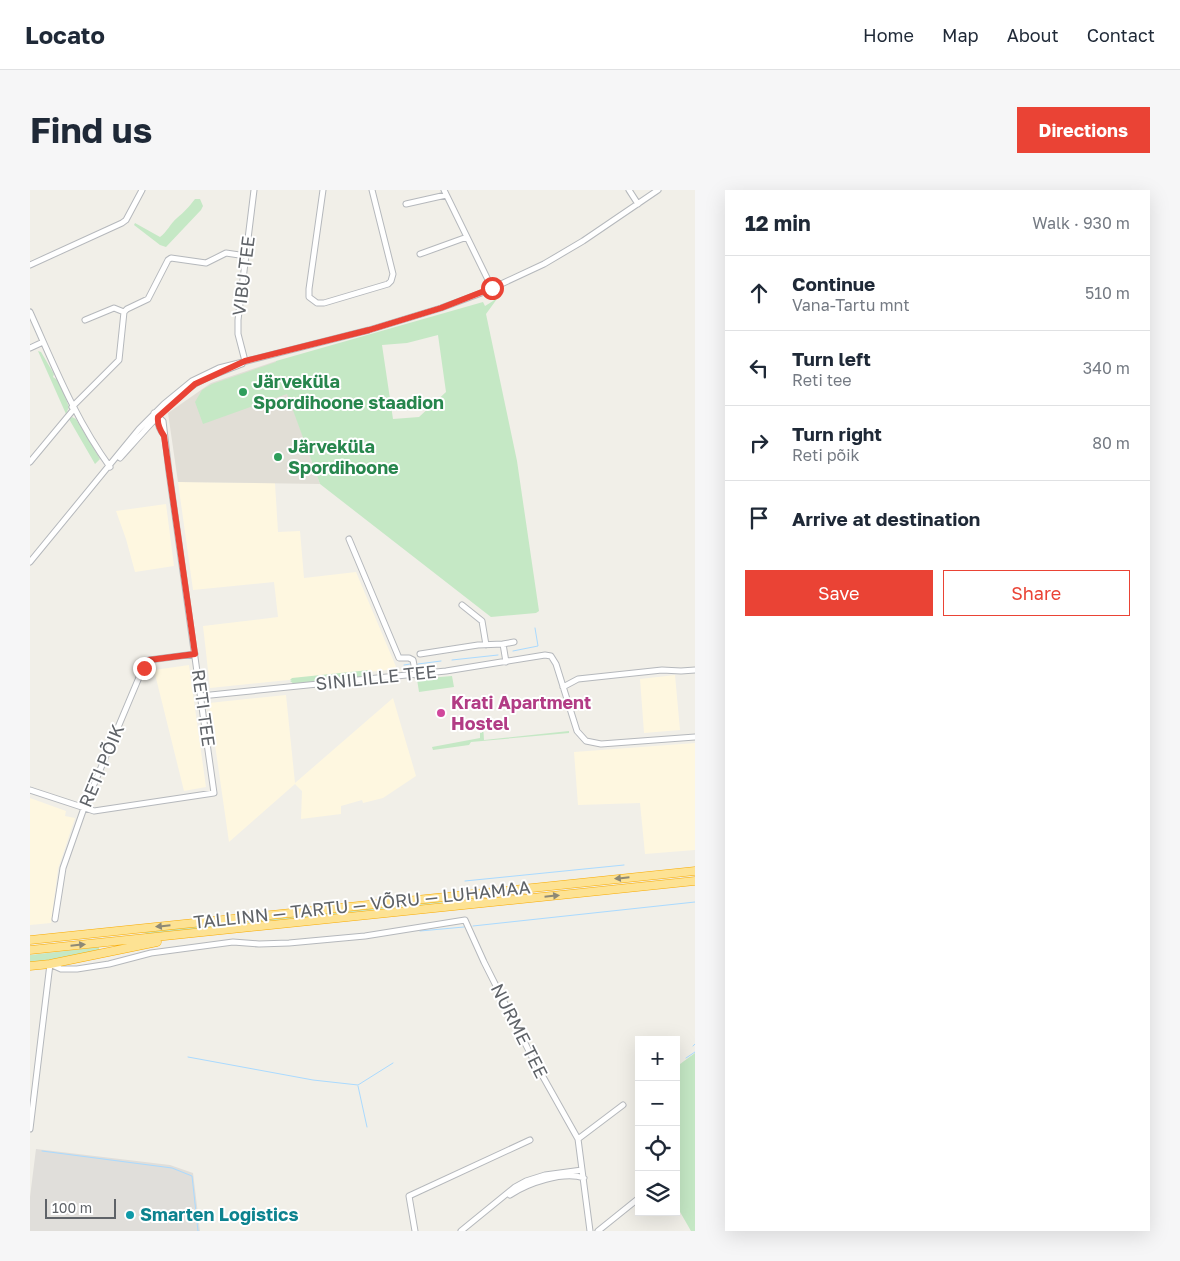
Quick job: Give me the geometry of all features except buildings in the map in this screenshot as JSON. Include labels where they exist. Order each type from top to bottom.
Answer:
[{"type":"highway","name":"TALLINN — TARTU — VÕRU — LUHAMAA","points":[[30,940],[695,871]]},
{"type":"highway","name":"TALLINN — TARTU — VÕRU — LUHAMAA","points":[[30,950],[695,881]]},
{"type":"highway","points":[[30,966],[50,964],[153,942],[185,938],[198,933]]},
{"type":"street","points":[[30,265],[122,223],[126,220],[142,190]]},
{"type":"street","name":"VIBU TEE","points":[[245,361],[238,331],[254,190]]},
{"type":"street","points":[[323,190],[309,289],[309,297],[317,303],[324,303],[388,284],[391,281],[392,274],[372,190]]},
{"type":"street","points":[[629,190],[638,204]]},
{"type":"street","points":[[30,562],[139,430],[181,388],[192,381],[219,368],[369,330],[441,308],[492,288],[544,264],[583,241],[658,190]]},
{"type":"street","points":[[406,204],[445,192],[492,288]]},
{"type":"street","points":[[420,254],[467,237]]},
{"type":"street","points":[[30,462],[73,408],[119,360],[124,312],[148,298],[166,262],[170,258],[206,263],[226,253],[246,256]]},
{"type":"street","points":[[85,320],[114,308],[124,312]]},
{"type":"street","points":[[30,312],[73,408],[87,434],[110,466]]},
{"type":"street","points":[[30,348],[44,342]]},
{"type":"street","name":"RETI TEE","points":[[30,790],[94,811],[214,793],[163,420],[156,415]]},
{"type":"street","points":[[349,539],[399,658],[413,660],[416,675]]},
{"type":"street","points":[[462,605],[482,620],[486,645]]},
{"type":"street","points":[[420,654],[514,642]]},
{"type":"street","points":[[503,644],[506,662]]},
{"type":"street","name":"RETI PÕIK","points":[[55,919],[63,868],[84,808],[144,668],[149,660],[195,654]]},
{"type":"street","name":"SINILILLE TEE","points":[[201,696],[416,675],[540,655],[550,656],[556,664],[563,686]]},
{"type":"street","points":[[695,670],[662,670],[578,679],[563,686],[577,731],[586,741],[601,744],[695,737]]},
{"type":"street","name":"NURME TEE","points":[[50,964],[61,969],[77,969],[109,964],[151,953],[233,942],[259,944],[365,936],[466,920],[484,962],[533,1058],[578,1140]]},
{"type":"street","points":[[30,1129],[50,964]]},
{"type":"street","points":[[590,1231],[578,1140],[623,1105]]},
{"type":"street","points":[[415,1231],[409,1196],[530,1140]]},
{"type":"street","points":[[461,1231],[515,1187],[526,1181],[545,1175],[582,1170]]},
{"type":"street","points":[[499,1201],[526,1186],[541,1181],[570,1176],[584,1178]]},
{"type":"street","points":[[598,1231],[635,1201]]},
{"type":"shaded area","points":[[276,361],[320,484],[178,482],[168,413],[211,383]]},
{"type":"shaded area","points":[[178,482],[275,483],[278,532],[300,531],[304,578],[356,572],[397,669],[210,688],[203,626],[278,617],[274,582],[193,590]]},
{"type":"shaded area","points":[[166,504],[174,566],[135,572],[116,511]]},
{"type":"shaded area","points":[[189,665],[206,787],[184,791],[154,670]]},
{"type":"shaded area","points":[[675,675],[680,730],[644,733],[640,679]]},
{"type":"shaded area","points":[[286,695],[295,783],[393,698],[416,776],[383,798],[363,803],[362,800],[341,806],[341,814],[301,819],[302,791],[295,784],[229,842],[209,703]]},
{"type":"shaded area","points":[[695,743],[695,850],[645,854],[640,803],[578,805],[574,752]]},
{"type":"shaded area","points":[[30,798],[66,811],[65,816],[75,818],[58,869],[51,923],[30,925]]},
{"type":"shaded area","points":[[36,1149],[170,1165],[193,1173],[200,1231],[30,1231],[30,1197]]},
{"type":"green space","points":[[195,199],[200,199],[203,206],[201,210],[166,247],[160,245],[134,225],[135,223],[160,237]]},
{"type":"green space","points":[[502,292],[486,314],[517,461],[539,611],[536,613],[491,617],[320,484],[283,383],[287,394],[203,424],[195,402],[202,390],[212,384],[276,361],[483,302],[485,306]],"holes":[[[438,335],[446,392],[419,417],[393,419],[382,345],[407,343]]]},
{"type":"green space","points":[[38,351],[41,352],[54,374],[53,377],[59,381],[69,407],[66,414]]},
{"type":"green space","points":[[72,417],[76,419],[100,459],[95,464],[69,419]]},
{"type":"green space","points":[[371,670],[371,673],[367,676],[294,684],[290,681],[292,681],[290,680],[292,678]]},
{"type":"green space","points":[[452,676],[454,687],[419,692],[417,679]]},
{"type":"green space","points":[[483,725],[484,740],[569,731],[569,733],[471,742],[469,745],[433,750],[432,747],[480,738],[480,733],[482,733],[481,726]]},
{"type":"green space","points":[[476,899],[147,934],[144,932]]},
{"type":"green space","points":[[99,947],[99,950],[67,958],[30,963],[30,955]]},
{"type":"green space","points":[[695,1053],[695,1231],[691,1231],[680,1212],[680,1064]]},
{"type":"waterway","points":[[513,651],[538,646],[535,628]]},
{"type":"waterway","points":[[452,660],[498,655]]},
{"type":"waterway","points":[[418,664],[441,661]]},
{"type":"waterway","points":[[404,665],[410,664]]},
{"type":"waterway","points":[[465,881],[624,865]]},
{"type":"waterway","points":[[473,926],[695,902]]},
{"type":"waterway","points":[[420,931],[464,927]]},
{"type":"waterway","points":[[686,1058],[695,1052]]},
{"type":"waterway","points":[[188,1057],[313,1080],[358,1085],[393,1063]]},
{"type":"waterway","points":[[358,1086],[367,1127]]},
{"type":"waterway","points":[[42,1151],[172,1168],[192,1176],[198,1231]]},
{"type":"place","name":"Järveküla Spordihoone staadion","points":[[243,392]]},
{"type":"place","name":"Järveküla Spordihoone","points":[[278,457]]},
{"type":"place","name":"Krati Apartment Hostel","points":[[441,713]]},
{"type":"place","name":"Smarten Logistics","points":[[130,1215]]},
{"type":"route","points":[[144,668],[149,660],[195,654],[164,436],[157,421],[158,417],[195,384],[245,361],[369,330],[441,308],[492,288]]}]
